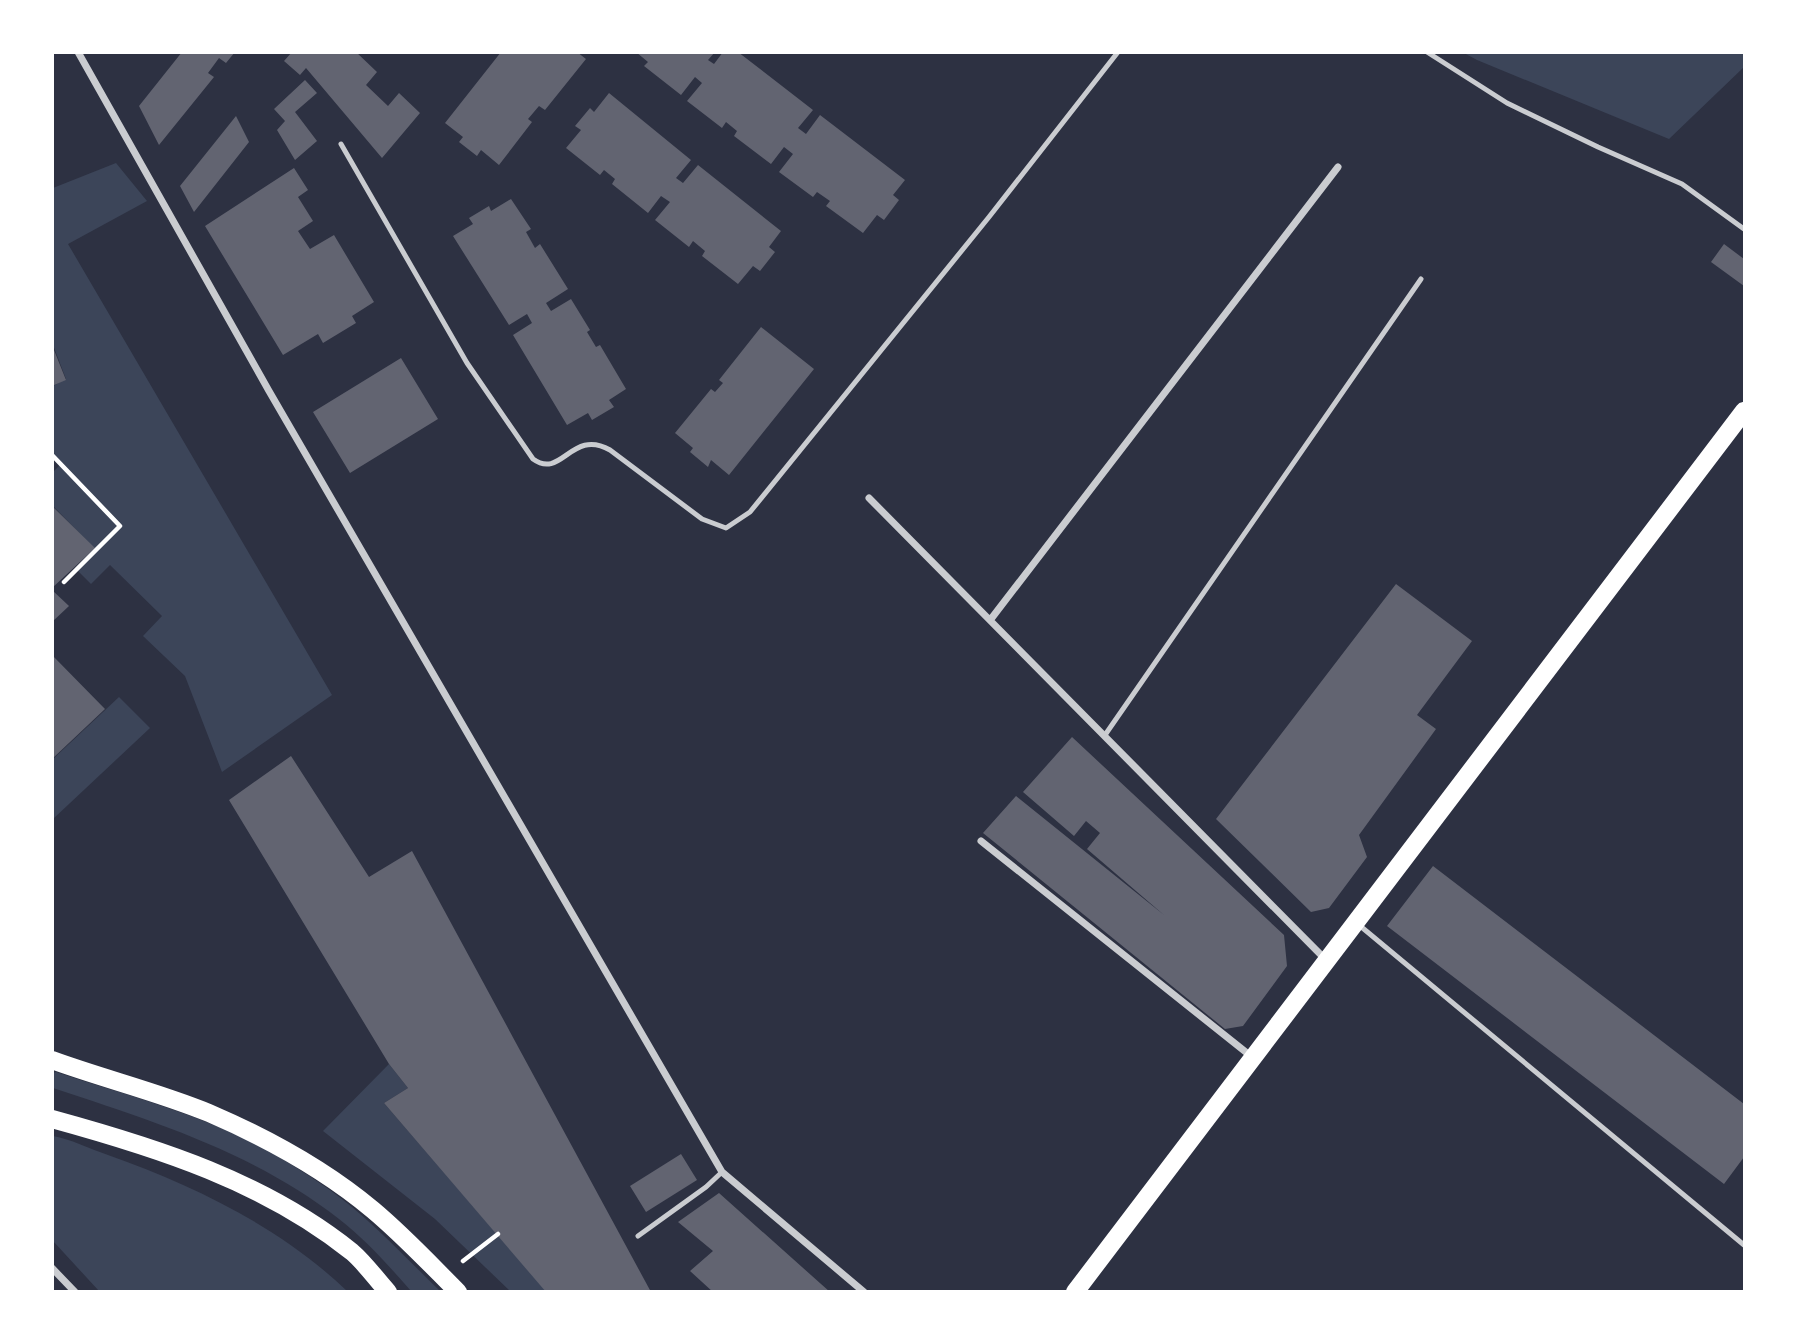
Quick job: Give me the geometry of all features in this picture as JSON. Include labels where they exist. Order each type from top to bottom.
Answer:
[{"type":"main road","points":[[1075,1292],[1745,411]]},
{"type":"main road","points":[[52,1060],[206,1112],[250,1131],[292,1154],[372,1209],[409,1241],[458,1292]]},
{"type":"main road","points":[[52,1119],[156,1150],[237,1182],[278,1203],[354,1254],[388,1292]]},
{"type":"street","points":[[78,52],[269,391],[722,1171],[864,1292]]},
{"type":"street","points":[[991,619],[1338,167]]},
{"type":"street","points":[[869,498],[1328,961]]},
{"type":"street","points":[[981,841],[1253,1058]]},
{"type":"street","points":[[52,1268],[75,1292]]},
{"type":"lane","points":[[341,144],[467,363],[533,459],[547,465],[580,446],[597,443],[702,519],[726,528],[750,512],[980,228],[1118,52]]},
{"type":"lane","points":[[1427,52],[1507,103],[1682,184],[1745,229]]},
{"type":"lane","points":[[1105,735],[1421,279]]},
{"type":"lane","points":[[1356,923],[1745,1245]]},
{"type":"lane","points":[[638,1236],[706,1187],[722,1171]]},
{"type":"path","points":[[52,455],[120,526],[64,582]]},
{"type":"path","points":[[443,1276],[498,1234]]},
{"type":"shaded area","points":[[1464,53],[1744,53],[1744,67],[1669,139]]},
{"type":"shaded area","points":[[116,163],[147,201],[68,244],[332,695],[222,772],[185,676],[143,636],[162,616],[110,565],[91,584],[75,568],[94,548],[53,506],[53,472],[60,465],[53,457],[53,386],[66,379],[53,345],[53,188]]},
{"type":"shaded area","points":[[119,697],[150,728],[53,819],[53,759]]},
{"type":"shaded area","points":[[389,1064],[408,1088],[384,1103],[546,1291],[510,1291],[435,1219],[323,1131]]},
{"type":"shaded area","points":[[53,1073],[194,1117],[238,1135],[274,1154],[344,1201],[440,1291],[411,1291],[349,1227],[273,1175],[202,1141],[53,1088]]},
{"type":"shaded area","points":[[53,1136],[173,1180],[235,1211],[294,1247],[347,1291],[99,1291],[53,1241]]},
{"type":"building","points":[[182,52],[235,52],[226,63],[219,58],[208,73],[214,77],[159,145],[139,106]]},
{"type":"building","points":[[292,52],[356,52],[377,72],[366,85],[388,106],[399,93],[420,113],[382,158],[306,68],[300,75],[284,61]]},
{"type":"building","points":[[501,52],[577,52],[586,59],[545,110],[539,106],[528,119],[532,122],[499,165],[481,150],[477,156],[459,142],[463,137],[445,123]]},
{"type":"building","points":[[636,52],[715,52],[708,60],[714,64],[723,52],[738,52],[813,110],[798,128],[806,134],[820,115],[905,180],[893,195],[899,200],[884,220],[877,215],[863,233],[826,206],[830,201],[817,192],[813,197],[779,172],[793,154],[784,147],[771,164],[734,136],[737,131],[726,122],[722,128],[687,101],[702,83],[695,77],[681,95],[644,66],[648,62]]},
{"type":"building","points":[[305,80],[317,93],[295,112],[317,141],[295,160],[277,130],[285,121],[274,109]]},
{"type":"building","points":[[609,93],[691,160],[676,178],[683,183],[698,165],[781,231],[769,247],[775,252],[760,271],[753,266],[738,284],[702,256],[705,251],[693,241],[689,247],[655,220],[670,202],[661,196],[648,213],[612,184],[615,179],[604,170],[600,175],[566,148],[581,130],[575,126],[590,108],[594,112]]},
{"type":"building","points":[[236,116],[249,142],[194,212],[180,186]]},
{"type":"building","points":[[294,168],[308,190],[298,197],[313,221],[298,231],[310,249],[334,235],[374,302],[352,316],[356,323],[323,343],[318,334],[283,355],[205,226]]},
{"type":"building","points":[[511,199],[531,229],[526,232],[535,248],[540,244],[568,289],[546,303],[551,311],[571,299],[590,330],[587,332],[596,347],[600,345],[626,389],[609,400],[614,407],[592,420],[588,413],[567,425],[513,335],[532,323],[527,314],[509,325],[453,236],[473,224],[469,218],[489,206],[491,211]]},
{"type":"building","points":[[1724,244],[1744,259],[1744,286],[1711,262]]},
{"type":"building","points":[[761,327],[814,369],[729,475],[711,460],[708,467],[690,452],[693,448],[675,433],[711,389],[715,392],[723,383],[719,380]]},
{"type":"building","points":[[52,345],[66,380],[52,386]]},
{"type":"building","points":[[401,358],[438,419],[350,473],[313,412]]},
{"type":"building","points":[[52,506],[95,548],[52,588]]},
{"type":"building","points":[[1396,584],[1472,641],[1417,715],[1436,729],[1359,835],[1367,857],[1329,908],[1311,912],[1216,819]]},
{"type":"building","points":[[52,590],[69,606],[52,622]]},
{"type":"building","points":[[52,655],[105,709],[52,759]]},
{"type":"building","points":[[1072,737],[1284,935],[1287,966],[1243,1026],[1225,1029],[983,833],[1016,796],[1164,915],[1087,849],[1100,833],[1086,821],[1074,836],[1023,792]]},
{"type":"building","points":[[291,756],[369,877],[412,851],[651,1292],[546,1292],[384,1103],[408,1088],[389,1064],[229,800]]},
{"type":"building","points":[[1433,866],[1744,1104],[1744,1157],[1724,1184],[1387,926]]},
{"type":"building","points":[[681,1154],[697,1180],[646,1212],[630,1186]]},
{"type":"building","points":[[719,1193],[830,1292],[713,1292],[690,1271],[713,1251],[678,1222]]}]
